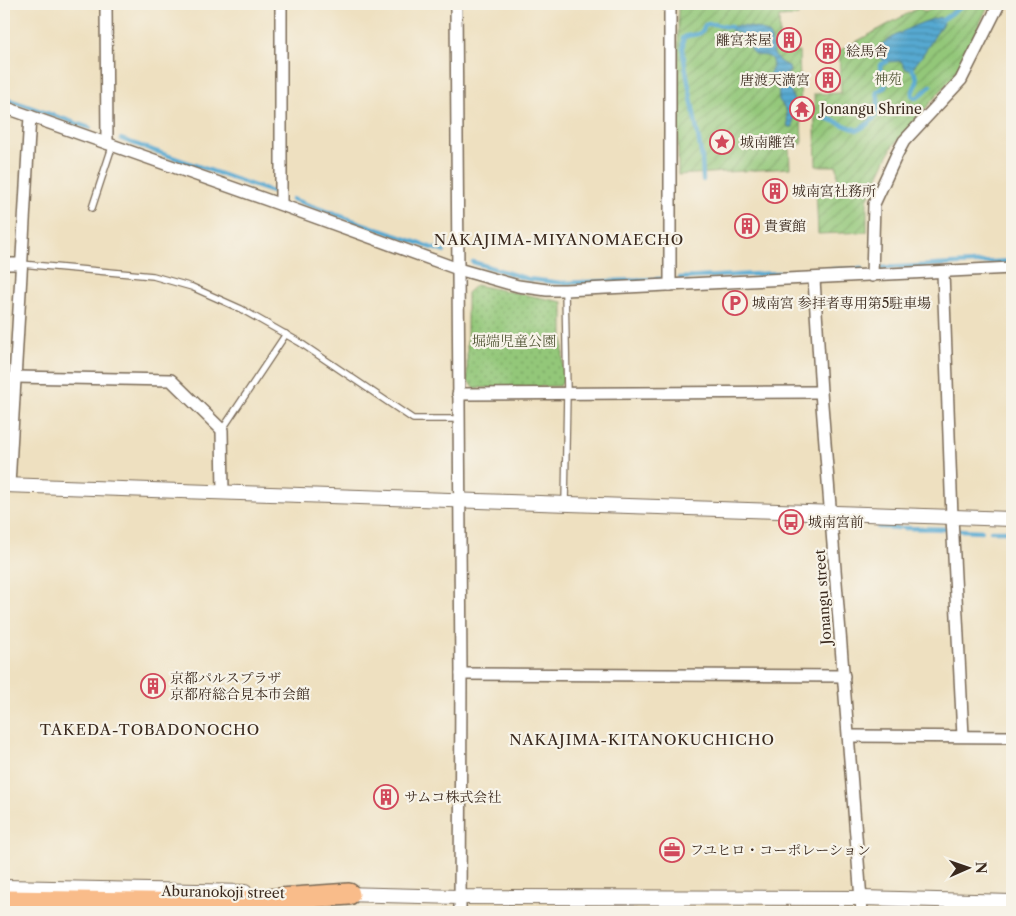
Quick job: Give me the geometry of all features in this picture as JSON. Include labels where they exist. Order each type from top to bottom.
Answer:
[{"type":"highway","points":[[4,901],[210,904],[350,894]]},
{"type":"highway","points":[[4,910],[99,912]]},
{"type":"street","points":[[106,4],[110,143]]},
{"type":"street","points":[[281,4],[281,204]]},
{"type":"street","points":[[456,4],[460,912]]},
{"type":"street","points":[[670,4],[670,285]]},
{"type":"street","points":[[872,276],[874,204],[897,154],[904,141],[961,80],[999,4]]},
{"type":"street","points":[[4,107],[281,204],[458,269],[518,286],[547,290],[566,290],[1012,268]]},
{"type":"street","points":[[30,116],[15,376],[6,485],[1012,519]]},
{"type":"street","points":[[4,264],[21,264]]},
{"type":"street","points":[[943,272],[952,516],[963,736]]},
{"type":"street","name":"Jonangu street","points":[[814,279],[821,392],[862,905]]},
{"type":"street","points":[[15,376],[171,380],[222,430],[223,493]]},
{"type":"street","points":[[458,394],[821,392]]},
{"type":"street","points":[[460,674],[844,676]]},
{"type":"street","points":[[849,736],[1012,737]]},
{"type":"street","name":"Aburanokoji street","points":[[4,888],[862,905],[1012,902]]},
{"type":"lane","points":[[92,208],[110,143]]},
{"type":"lane","points":[[21,264],[153,276],[192,287],[241,309],[286,334],[412,419],[459,419]]},
{"type":"lane","points":[[565,504],[566,290]]},
{"type":"lane","points":[[222,430],[286,334]]},
{"type":"green space","points":[[678,4],[798,4],[798,16],[779,17],[780,53],[799,52],[802,144],[789,144],[790,168],[678,175]]},
{"type":"green space","name":"神苑","points":[[941,4],[989,4],[957,72],[892,147],[867,200],[867,232],[818,234],[816,188],[838,187],[837,166],[816,166],[814,94],[841,93],[839,51],[918,8],[926,12]]},
{"type":"green space","name":"堀端児童公園","points":[[476,285],[563,302],[563,382],[560,386],[475,388],[467,381],[467,293]]},
{"type":"water","points":[[940,17],[943,23],[912,69],[906,69],[901,61],[887,62],[877,56],[878,47],[892,37],[915,25]]},
{"type":"water","points":[[731,27],[755,28],[765,32],[771,39],[777,59],[789,67],[790,72],[786,74],[793,100],[793,127],[788,127],[786,110],[779,100],[778,84],[769,75],[773,67],[771,58],[752,52],[744,37],[731,30]]},
{"type":"waterway","points":[[942,20],[966,4]]},
{"type":"waterway","points":[[703,180],[702,158],[683,54],[683,38],[698,34],[705,25],[709,24],[731,27]]},
{"type":"waterway","points":[[822,117],[858,130],[870,123],[878,111],[877,92],[885,87],[886,81],[881,75],[880,65],[886,62]]},
{"type":"waterway","points":[[912,69],[917,78],[912,95],[915,98],[931,86]]},
{"type":"waterway","points":[[4,98],[90,128]]},
{"type":"waterway","points":[[121,139],[272,192]]},
{"type":"waterway","points":[[292,199],[444,252]]},
{"type":"waterway","points":[[880,268],[1012,261]]},
{"type":"waterway","points":[[473,262],[528,279],[562,283],[661,279]]},
{"type":"waterway","points":[[822,270],[861,269]]},
{"type":"waterway","points":[[680,278],[799,272]]},
{"type":"waterway","points":[[878,527],[898,528]]},
{"type":"waterway","points":[[903,528],[947,529]]},
{"type":"waterway","points":[[959,530],[982,531]]},
{"type":"waterway","points":[[991,531],[1012,531]]},
{"type":"place","name":"離宮茶屋","points":[[789,40]]},
{"type":"place","name":"絵馬舎","points":[[828,51]]},
{"type":"place","name":"唐渡天満宮","points":[[828,80]]},
{"type":"place","name":"Jonangu Shrine","points":[[802,109]]},
{"type":"place","name":"城南離宮","points":[[722,142]]},
{"type":"place","name":"城南宮社務所","points":[[775,191]]},
{"type":"place","name":"貴賓館","points":[[747,226]]},
{"type":"place","name":"城南宮 参拝者専用第5駐車場","points":[[735,303]]},
{"type":"place","name":"城南宮前","points":[[791,522]]},
{"type":"place","name":"京都パルスプラザ 京都府総合見本市会館","points":[[153,686]]},
{"type":"place","name":"サムコ株式会社","points":[[386,797]]},
{"type":"place","name":"フユヒロ・コーポレーション","points":[[672,850]]},
{"type":"district","name":"NAKAJIMA-MIYANOMAECHO","points":[[559,240]]},
{"type":"district","name":"TAKEDA-TOBADONOCHO","points":[[150,730]]},
{"type":"district","name":"NAKAJIMA-KITANOKUCHICHO","points":[[642,740]]}]
